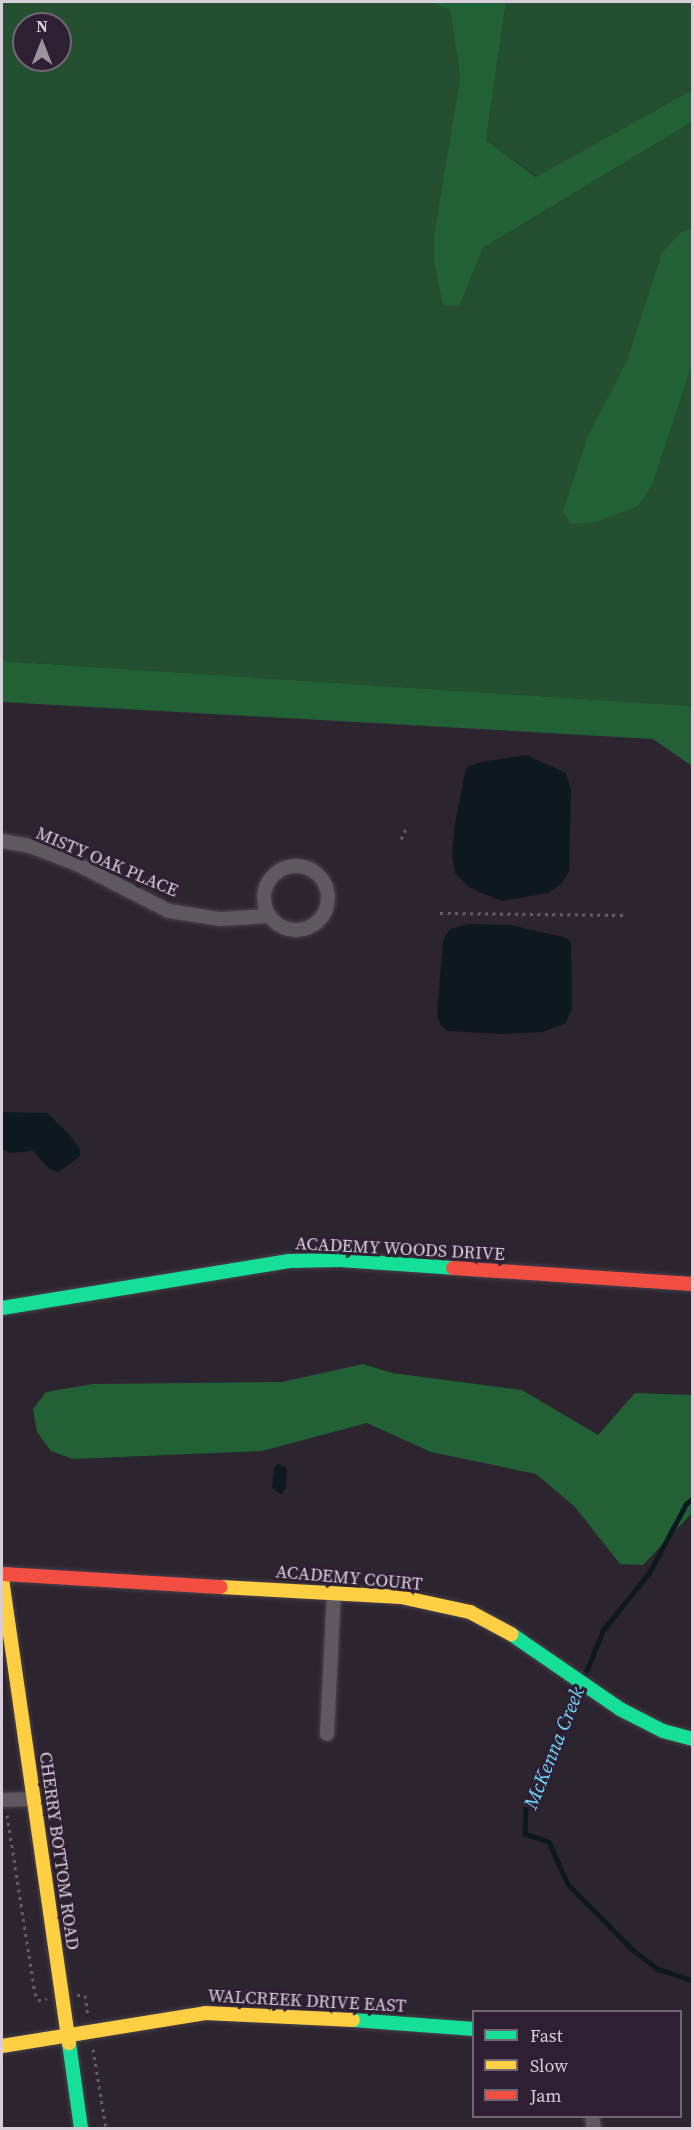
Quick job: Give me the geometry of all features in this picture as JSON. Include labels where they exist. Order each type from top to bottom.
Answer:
[{"type":"street","name":"MISTY OAK PLACE","points":[[2,841],[30,846],[77,864],[169,910],[220,919],[269,916]]},
{"type":"street","points":[[300,866],[323,880],[327,907],[310,927],[292,930],[269,916],[264,898],[274,874],[300,866]]},
{"type":"street","name":"ACADEMY WOODS DRIVE","points":[[2,1308],[289,1261],[335,1260],[693,1284]]},
{"type":"street","name":"ACADEMY COURT","points":[[2,1574],[401,1597],[470,1612],[533,1646],[594,1691],[663,1731],[693,1739]]},
{"type":"street","name":"CHERRY BOTTOM ROAD","points":[[2,1579],[81,2128]]},
{"type":"street","points":[[327,1734],[334,1593]]},
{"type":"street","points":[[4,1806],[33,1799]]},
{"type":"street","name":"WALCREEK DRIVE EAST","points":[[2,2046],[157,2019],[241,2013],[472,2029]]},
{"type":"path","points":[[401,839],[406,829]]},
{"type":"path","points":[[440,913],[626,915]]},
{"type":"path","points":[[4,1806],[38,2000]]},
{"type":"path","points":[[71,1996],[85,1995],[88,2018]]},
{"type":"path","points":[[94,2052],[106,2128]]},
{"type":"green space","points":[[2,2],[429,2],[450,10],[460,77],[434,234],[434,261],[460,305],[483,248],[692,122],[692,706],[2,661]]},
{"type":"green space","points":[[429,2],[506,2],[486,140],[536,177],[692,90],[692,122],[483,248],[460,305],[443,305],[434,261],[434,234],[460,77],[450,10]]},
{"type":"green space","points":[[506,2],[692,2],[692,90],[537,177],[486,140]]},
{"type":"green space","points":[[692,228],[692,364],[652,485],[638,506],[596,522],[570,524],[563,511],[588,436],[628,358],[662,253],[680,233]]},
{"type":"green space","points":[[2,661],[692,706],[692,766],[653,739],[2,702]]},
{"type":"green space","points":[[363,1364],[392,1373],[522,1390],[598,1435],[635,1393],[692,1395],[692,1513],[643,1565],[620,1564],[575,1507],[536,1474],[431,1452],[367,1423],[262,1451],[73,1459],[51,1451],[37,1432],[33,1409],[46,1392],[93,1384],[282,1382]]},
{"type":"shaded area","points":[[526,755],[566,773],[571,790],[569,872],[562,883],[548,893],[502,901],[470,888],[455,873],[452,854],[455,824],[466,768],[480,762]]},
{"type":"shaded area","points":[[469,924],[510,925],[567,938],[571,943],[572,1008],[566,1023],[543,1032],[501,1034],[448,1031],[441,1026],[437,1014],[443,941],[450,929]]},
{"type":"shaded area","points":[[2,1112],[47,1113],[69,1134],[80,1149],[80,1156],[59,1172],[49,1169],[33,1151],[9,1153],[2,1148]]},
{"type":"shaded area","points":[[278,1464],[287,1468],[286,1488],[281,1495],[272,1488],[274,1468]]},
{"type":"waterway","name":"McKenna Creek","points":[[584,1677],[603,1630],[649,1573],[686,1504],[692,1499]]},
{"type":"waterway","name":"McKenna Creek","points":[[580,1685],[526,1807],[525,1834],[549,1842],[568,1884],[632,1949],[658,1969],[692,1980]]},
{"type":"traffic: fast","points":[[2,1308],[289,1261],[340,1260],[453,1268]]},
{"type":"traffic: fast","points":[[511,1634],[620,1709],[663,1731],[692,1739]]},
{"type":"traffic: fast","points":[[353,2020],[472,2029]]},
{"type":"traffic: fast","points":[[69,2043],[81,2128]]},
{"type":"traffic: slow","points":[[2,1579],[69,2043]]},
{"type":"traffic: slow","points":[[221,1587],[401,1597],[470,1612],[511,1634]]},
{"type":"traffic: slow","points":[[2,2046],[205,2013],[353,2020]]},
{"type":"traffic: jam","points":[[453,1268],[692,1284]]},
{"type":"traffic: jam","points":[[2,1574],[221,1587]]}]
